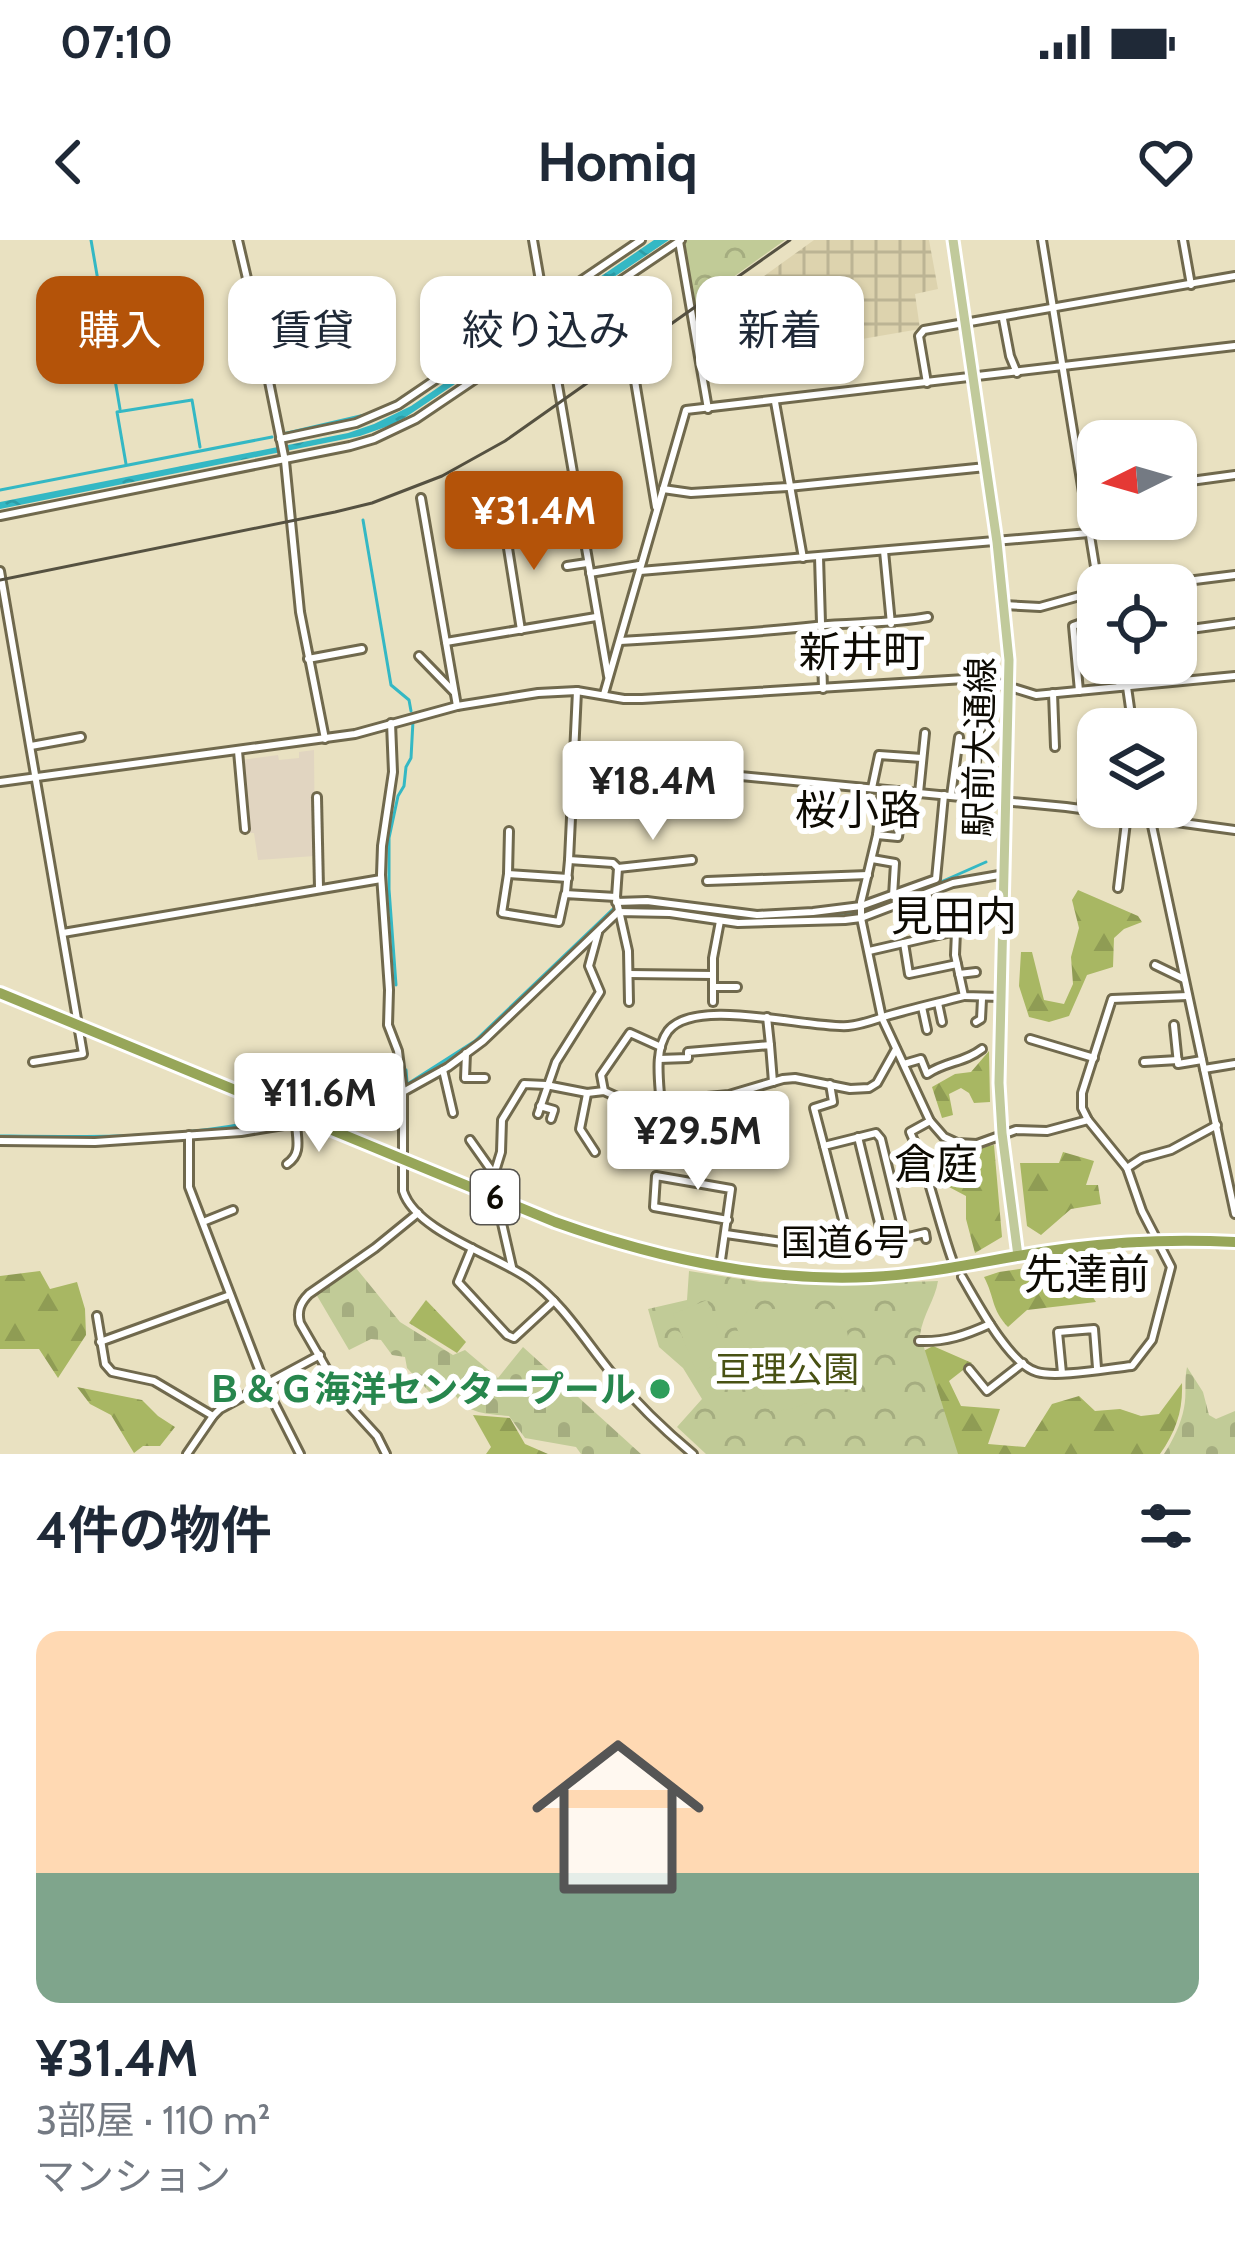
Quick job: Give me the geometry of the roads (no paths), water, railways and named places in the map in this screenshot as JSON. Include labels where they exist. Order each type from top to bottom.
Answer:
[{"type":"highway","name":"国道6号","points":[[0,993],[494,1197],[610,1241],[721,1267],[833,1278],[873,1277],[1070,1248],[1158,1240],[1235,1242]]},
{"type":"main road","name":"駅前大通線","points":[[953,240],[997,542],[1010,688],[999,1083],[1018,1256]]},
{"type":"street","points":[[238,240],[281,440],[308,659],[325,739]]},
{"type":"street","points":[[532,240],[538,276]]},
{"type":"street","points":[[590,276],[641,240]]},
{"type":"street","points":[[626,276],[680,240],[708,409]]},
{"type":"street","points":[[1042,240],[1077,457]]},
{"type":"street","points":[[1191,284],[1183,241],[1197,240]]},
{"type":"street","points":[[927,383],[919,336],[924,330],[1235,276]]},
{"type":"street","points":[[1003,318],[1017,373]]},
{"type":"street","points":[[603,695],[686,410],[1235,346]]},
{"type":"street","points":[[281,440],[356,423],[398,405],[430,384]]},
{"type":"street","points":[[0,516],[362,443],[416,419],[466,384]]},
{"type":"street","points":[[557,384],[608,679]]},
{"type":"street","points":[[636,384],[657,511]]},
{"type":"street","points":[[775,401],[802,558]]},
{"type":"street","points":[[663,489],[691,493],[788,487],[986,467]]},
{"type":"street","points":[[1197,481],[1235,476]]},
{"type":"street","points":[[421,498],[457,706]]},
{"type":"street","points":[[578,504],[598,501]]},
{"type":"street","points":[[504,523],[521,630]]},
{"type":"street","points":[[590,573],[1077,534]]},
{"type":"street","points":[[884,550],[891,624]]},
{"type":"street","points":[[819,557],[823,689]]},
{"type":"street","points":[[567,566],[588,562]]},
{"type":"street","points":[[0,571],[83,1054],[32,1062]]},
{"type":"street","points":[[1197,579],[1235,574]]},
{"type":"street","points":[[1004,605],[1040,607],[1077,595]]},
{"type":"street","points":[[446,642],[597,617]]},
{"type":"street","points":[[620,640],[891,624],[928,617]]},
{"type":"street","points":[[1197,628],[1235,623]]},
{"type":"street","points":[[1077,625],[1073,626],[1077,669]]},
{"type":"street","points":[[0,648],[13,645]]},
{"type":"street","points":[[308,659],[362,649]]},
{"type":"street","points":[[419,656],[455,692]]},
{"type":"street","points":[[0,782],[325,739],[457,706],[538,693],[577,691],[624,700],[981,678],[1028,694],[1235,676]]},
{"type":"street","points":[[971,797],[980,733],[981,678]]},
{"type":"street","points":[[1078,684],[1079,691]]},
{"type":"street","points":[[1122,684],[1128,708]]},
{"type":"street","points":[[509,831],[502,913],[560,922],[568,878],[577,691]]},
{"type":"street","points":[[1053,693],[1055,747]]},
{"type":"street","points":[[391,723],[393,772],[381,878],[388,1025],[398,1051],[403,1092],[406,1200],[418,1213],[544,1291],[632,1397],[692,1454]]},
{"type":"street","points":[[919,793],[926,733]]},
{"type":"street","points":[[30,746],[81,737]]},
{"type":"street","points":[[565,894],[757,915],[861,906],[936,879],[959,737]]},
{"type":"street","points":[[238,751],[245,829]]},
{"type":"street","points":[[872,788],[879,755],[922,758]]},
{"type":"street","points":[[573,760],[1077,807]]},
{"type":"street","points":[[882,789],[861,918],[882,1018],[930,1121],[957,1143],[985,1143],[1002,1133],[1047,1131],[1088,1120]]},
{"type":"street","points":[[877,835],[898,837],[904,791]]},
{"type":"street","points":[[317,796],[319,888]]},
{"type":"street","points":[[1197,825],[1235,830]]},
{"type":"street","points":[[1118,888],[1125,828]]},
{"type":"street","points":[[1152,828],[1235,1214]]},
{"type":"street","points":[[872,859],[895,863],[892,896]]},
{"type":"street","points":[[569,860],[614,863],[618,868],[616,900],[628,952],[629,1002]]},
{"type":"street","points":[[618,868],[692,860]]},
{"type":"street","points":[[508,874],[568,878]]},
{"type":"street","points":[[321,1125],[328,1111],[403,1092],[443,1070],[483,1041],[618,912],[772,923],[861,918],[953,883],[1004,874]]},
{"type":"street","points":[[707,881],[868,875]]},
{"type":"street","points":[[63,933],[381,878]]},
{"type":"street","points":[[713,1002],[713,958],[720,921]]},
{"type":"street","points":[[551,1119],[554,1110],[539,1110],[546,1085],[600,992],[589,966],[599,930]]},
{"type":"street","points":[[867,952],[956,931],[955,955],[964,996]]},
{"type":"street","points":[[904,943],[909,974],[957,964]]},
{"type":"street","points":[[1155,965],[1184,979]]},
{"type":"street","points":[[959,974],[976,972]]},
{"type":"street","points":[[629,974],[713,975]]},
{"type":"street","points":[[713,987],[737,987]]},
{"type":"street","points":[[661,1113],[662,1047],[669,1029],[689,1019],[737,1015],[843,1027],[964,996],[1001,997]]},
{"type":"street","points":[[962,1277],[1000,1340],[1038,1372],[1132,1366],[1152,1340],[1171,1267],[1142,1211],[1127,1168],[1088,1120],[1082,1093],[1112,999],[1188,996]]},
{"type":"street","points":[[976,1022],[981,1018],[982,997]]},
{"type":"street","points":[[938,1003],[942,1022]]},
{"type":"street","points":[[922,1007],[927,1030]]},
{"type":"street","points":[[766,1017],[772,1082]]},
{"type":"street","points":[[1174,1024],[1178,1064],[1235,1064]]},
{"type":"street","points":[[604,1091],[601,1075],[630,1033],[662,1047]]},
{"type":"street","points":[[1030,1039],[1094,1058]]},
{"type":"street","points":[[659,1059],[770,1045]]},
{"type":"street","points":[[904,1064],[921,1059],[927,1073],[969,1059],[982,1048]]},
{"type":"street","points":[[512,1268],[494,1197],[494,1174],[501,1152],[502,1120],[524,1084],[587,1094],[614,1093],[661,1113],[694,1100],[795,1078],[868,1088],[877,1083],[896,1049]]},
{"type":"street","points":[[466,1053],[465,1078],[485,1078]]},
{"type":"street","points":[[1144,1062],[1178,1060]]},
{"type":"street","points":[[443,1070],[453,1113]]},
{"type":"street","points":[[830,1084],[833,1102],[814,1108],[850,1251],[925,1233],[926,1239]]},
{"type":"street","points":[[587,1094],[580,1129],[595,1151]]},
{"type":"street","points":[[694,1100],[701,1130]]},
{"type":"street","points":[[677,1110],[680,1133],[691,1154]]},
{"type":"street","points":[[0,1141],[95,1142],[241,1132],[296,1119],[298,1151],[287,1164]]},
{"type":"street","points":[[930,1121],[910,1132],[952,1259]]},
{"type":"street","points":[[1127,1168],[1217,1125]]},
{"type":"street","points":[[824,1147],[876,1133],[881,1138],[905,1238]]},
{"type":"street","points":[[189,1135],[189,1187],[265,1385],[300,1454]]},
{"type":"street","points":[[858,1138],[884,1243]]},
{"type":"street","points":[[470,1140],[494,1174]]},
{"type":"street","points":[[721,1267],[728,1220],[731,1189],[656,1176],[654,1207],[728,1220]]},
{"type":"street","points":[[202,1222],[233,1210]]},
{"type":"street","points":[[386,1454],[377,1436],[345,1401],[298,1314],[303,1300],[418,1213]]},
{"type":"street","points":[[726,1234],[789,1243],[845,1232]]},
{"type":"street","points":[[472,1248],[458,1282],[507,1334],[514,1338],[554,1301]]},
{"type":"street","points":[[100,1342],[230,1295]]},
{"type":"street","points":[[97,1316],[105,1364],[112,1372],[154,1382],[213,1416]]},
{"type":"street","points":[[920,1341],[941,1342],[990,1324]]},
{"type":"street","points":[[1062,1372],[1058,1332],[1094,1329],[1097,1370]]},
{"type":"street","points":[[188,1454],[213,1416],[320,1355]]},
{"type":"street","points":[[969,1370],[987,1391],[1023,1363]]},
{"type":"street","points":[[196,1441],[204,1454]]},
{"type":"water","points":[[654,240],[669,240],[615,276],[601,276]]},
{"type":"water","points":[[443,384],[455,384],[397,423],[360,436],[0,509],[0,502],[348,433],[411,406]]},
{"type":"waterway","points":[[91,240],[120,409]]},
{"type":"waterway","points":[[582,276],[635,240]]},
{"type":"waterway","points":[[378,410],[407,396]]},
{"type":"waterway","points":[[126,464],[117,412],[192,400],[200,447]]},
{"type":"waterway","points":[[283,434],[369,414]]},
{"type":"waterway","points":[[0,490],[272,437]]},
{"type":"waterway","points":[[363,520],[391,685],[409,700],[411,711]]},
{"type":"waterway","points":[[396,985],[389,838],[411,758],[413,721]]},
{"type":"waterway","points":[[866,910],[986,862]]},
{"type":"waterway","points":[[622,906],[763,919]]},
{"type":"waterway","points":[[406,1085],[475,1041],[613,909]]},
{"type":"waterway","points":[[779,919],[856,912]]},
{"type":"waterway","points":[[406,1070],[407,1082]]},
{"type":"waterway","points":[[309,1109],[400,1086]]},
{"type":"waterway","points":[[0,1136],[174,1133],[276,1117]]},
{"type":"railway","points":[[0,580],[335,512],[442,476],[505,441],[790,240]]},
{"type":"place","name":"Ｂ＆Ｇ海洋センタープール","points":[[660,1389]]},
{"type":"district","name":"新井町","points":[[862,652]]},
{"type":"district","name":"桜小路","points":[[858,810]]},
{"type":"district","name":"見田内","points":[[954,916]]},
{"type":"district","name":"倉庭","points":[[936,1164]]},
{"type":"district","name":"先達前","points":[[1087,1274]]},
{"type":"park label","name":"亘理公園","points":[[787,1369]]}]
